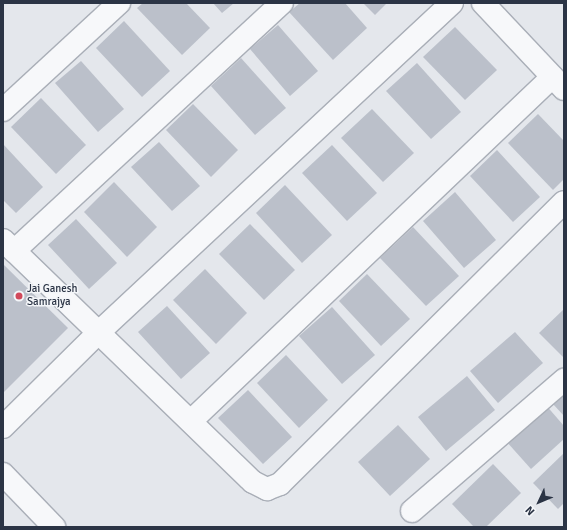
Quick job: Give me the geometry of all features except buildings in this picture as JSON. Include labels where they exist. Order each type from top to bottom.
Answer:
[{"type":"street","points":[[3,110],[119,3]]},
{"type":"street","points":[[282,3],[8,246],[253,482],[267,489],[280,484],[564,202]]},
{"type":"street","points":[[3,427],[98,333],[452,3]]},
{"type":"street","points":[[190,420],[558,83],[483,3]]},
{"type":"street","points":[[412,511],[564,380]]},
{"type":"street","points":[[3,474],[54,527]]},
{"type":"place","name":"Jai Ganesh Samrajya","points":[[19,296]]}]
